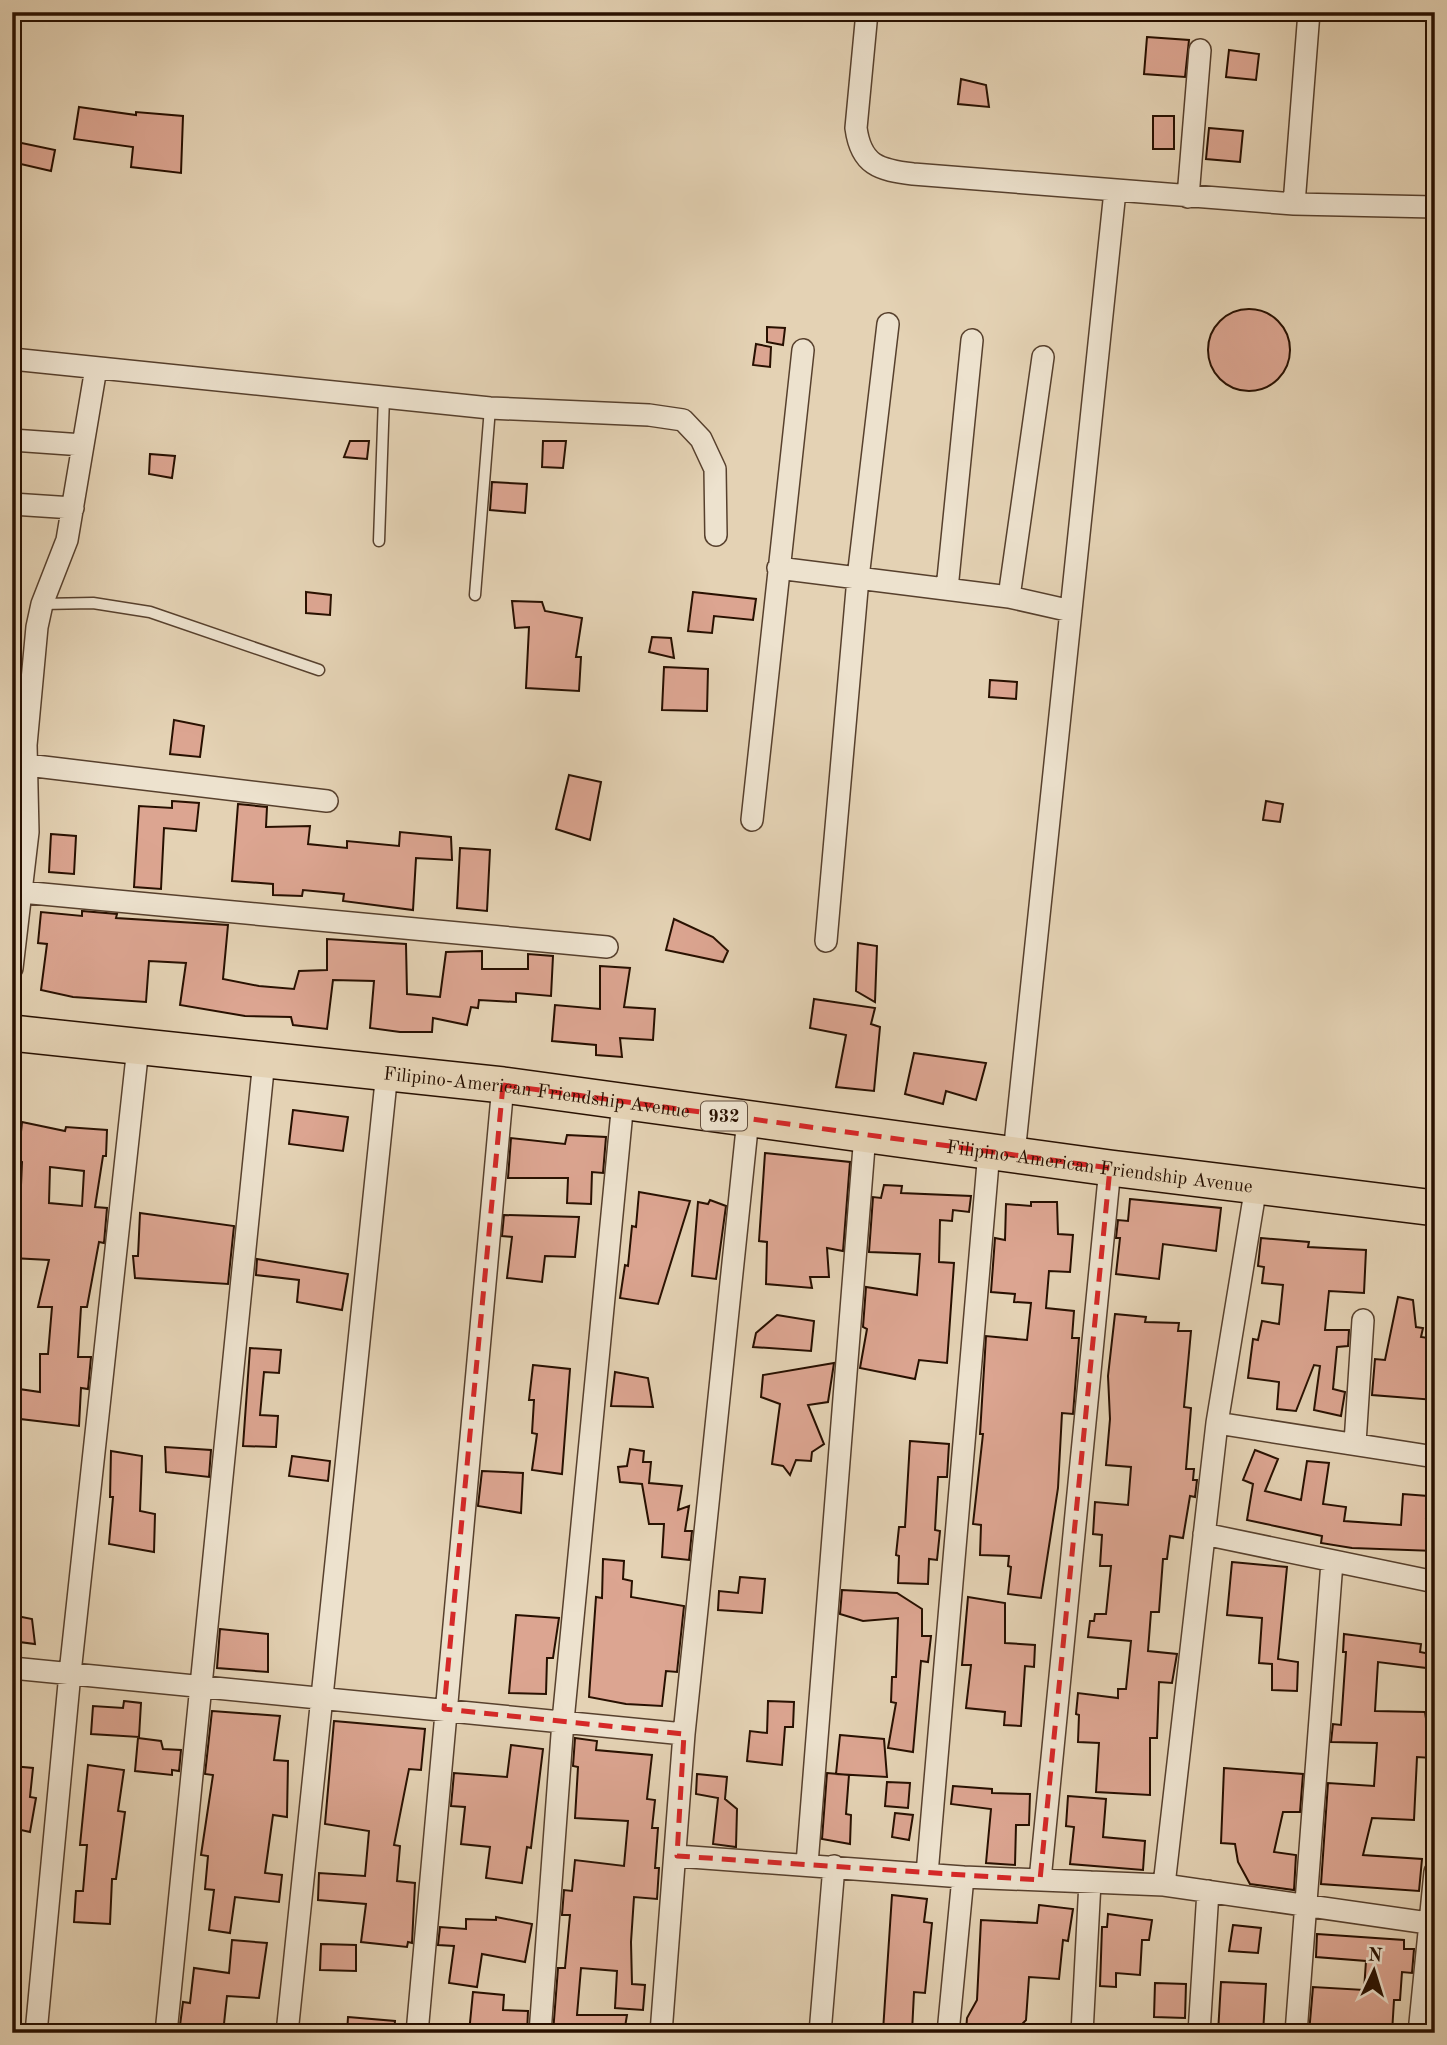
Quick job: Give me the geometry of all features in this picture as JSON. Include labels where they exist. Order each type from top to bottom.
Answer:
[{"type":"main road","name":"Filipino-American Friendship Avenue","points":[[12,1033],[503,1085],[1110,1168],[1435,1208]]},
{"type":"street","points":[[867,12],[856,128],[858,145],[865,157],[877,167],[913,174],[1188,197],[1294,204],[1435,207]]},
{"type":"street","points":[[1294,204],[1309,12]]},
{"type":"street","points":[[1188,197],[1200,50]]},
{"type":"street","points":[[927,1874],[1001,1152],[1070,611],[1115,191]]},
{"type":"street","points":[[826,941],[858,578],[888,324]]},
{"type":"street","points":[[947,589],[972,340]]},
{"type":"street","points":[[752,820],[803,351]]},
{"type":"street","points":[[1009,597],[1043,357]]},
{"type":"street","points":[[12,359],[490,408],[649,415],[683,420],[701,439],[715,469],[716,535]]},
{"type":"street","points":[[12,968],[21,892],[20,831],[27,765],[21,716],[42,604],[62,558],[73,508],[96,368]]},
{"type":"street","points":[[12,440],[83,445]]},
{"type":"street","points":[[12,503],[73,508]]},
{"type":"street","points":[[778,568],[1009,597],[1070,611]]},
{"type":"street","points":[[27,765],[327,801]]},
{"type":"street","points":[[21,892],[607,947]]},
{"type":"street","points":[[36,2033],[70,1673],[138,1047]]},
{"type":"street","points":[[166,2033],[264,1060]]},
{"type":"street","points":[[287,2033],[387,1072]]},
{"type":"street","points":[[417,2033],[444,1709],[503,1085]]},
{"type":"street","points":[[540,2033],[564,1721],[623,1101]]},
{"type":"street","points":[[661,2033],[677,1856],[684,1734],[748,1119]]},
{"type":"street","points":[[807,1864],[865,1134]]},
{"type":"street","points":[[1040,1880],[1110,1168]]},
{"type":"street","points":[[1164,1885],[1217,1423],[1256,1186]]},
{"type":"street","points":[[1355,1443],[1363,1321]]},
{"type":"street","points":[[1217,1423],[1435,1457]]},
{"type":"street","points":[[1204,1534],[1435,1582]]},
{"type":"street","points":[[1296,2033],[1332,1562]]},
{"type":"street","points":[[12,1668],[684,1734]]},
{"type":"street","points":[[677,1856],[963,1877],[1164,1885],[1306,1908],[1433,1924]]},
{"type":"street","points":[[820,2033],[835,1866]]},
{"type":"street","points":[[1419,2033],[1433,1924],[1435,1872]]},
{"type":"street","points":[[948,2033],[963,1877]]},
{"type":"street","points":[[1082,2033],[1090,1882]]},
{"type":"street","points":[[1199,2033],[1208,1891]]},
{"type":"lane","points":[[379,541],[384,397]]},
{"type":"lane","points":[[475,595],[490,408]]},
{"type":"lane","points":[[42,604],[93,603],[150,612],[319,670]]},
{"type":"highlighted area","points":[[503,1085],[1110,1168],[1040,1880],[677,1856],[684,1734],[444,1709]]},
{"type":"building","points":[[1147,37],[1189,40],[1185,77],[1144,74]]},
{"type":"building","points":[[1229,50],[1259,54],[1256,80],[1226,77]]},
{"type":"building","points":[[961,79],[986,85],[989,107],[958,104]]},
{"type":"building","points":[[79,107],[136,115],[136,112],[183,116],[181,173],[131,167],[133,147],[74,139]]},
{"type":"building","points":[[1153,116],[1174,116],[1174,149],[1153,149]]},
{"type":"building","points":[[1209,128],[1243,131],[1240,162],[1206,159]]},
{"type":"building","points":[[12,141],[55,150],[51,171],[12,162]]},
{"type":"building","points":[[1249,309],[1265,312],[1278,321],[1287,334],[1290,350],[1287,366],[1278,379],[1265,388],[1249,391],[1233,388],[1220,379],[1211,366],[1208,350],[1211,334],[1220,321],[1233,312]]},
{"type":"building","points":[[767,327],[785,328],[783,345],[767,342]]},
{"type":"building","points":[[756,344],[771,347],[770,367],[753,365]]},
{"type":"building","points":[[350,441],[369,441],[367,459],[344,457]]},
{"type":"building","points":[[543,441],[566,441],[563,468],[542,467]]},
{"type":"building","points":[[150,454],[175,456],[172,478],[149,474]]},
{"type":"building","points":[[492,482],[527,484],[525,513],[490,510]]},
{"type":"building","points":[[306,592],[331,595],[330,615],[306,613]]},
{"type":"building","points":[[693,592],[756,599],[753,620],[714,616],[712,633],[688,631]]},
{"type":"building","points":[[512,601],[542,602],[545,611],[582,618],[576,657],[581,657],[579,691],[526,688],[529,627],[515,628]]},
{"type":"building","points":[[652,637],[671,638],[674,658],[649,652]]},
{"type":"building","points":[[664,667],[708,669],[707,711],[662,710]]},
{"type":"building","points":[[990,680],[1017,682],[1016,699],[989,697]]},
{"type":"building","points":[[174,720],[204,726],[200,757],[170,754]]},
{"type":"building","points":[[569,775],[601,782],[590,840],[556,829]]},
{"type":"building","points":[[172,801],[199,803],[196,831],[164,828],[161,889],[134,887],[139,806],[172,808]]},
{"type":"building","points":[[1266,801],[1283,804],[1280,822],[1263,820]]},
{"type":"building","points":[[238,804],[267,807],[266,827],[310,826],[308,844],[347,848],[347,841],[399,846],[400,832],[451,837],[452,860],[416,858],[413,910],[343,901],[344,894],[303,890],[302,896],[273,895],[273,884],[232,881]]},
{"type":"building","points":[[51,834],[76,836],[74,874],[49,872]]},
{"type":"building","points":[[460,848],[490,850],[487,911],[457,908]]},
{"type":"building","points":[[82,911],[117,914],[116,918],[228,925],[223,979],[259,986],[294,989],[299,971],[327,970],[327,939],[406,944],[407,994],[440,997],[446,952],[482,951],[482,969],[528,969],[528,954],[553,956],[551,996],[516,993],[516,1002],[479,1000],[478,1008],[471,1007],[467,1025],[433,1018],[432,1032],[400,1032],[370,1028],[374,981],[333,980],[327,1029],[293,1025],[291,1017],[245,1016],[180,1005],[186,963],[149,961],[146,1002],[73,997],[41,990],[47,944],[38,943],[41,912],[82,916]]},
{"type":"building","points":[[674,919],[713,937],[728,951],[723,962],[666,950]]},
{"type":"building","points":[[858,943],[877,946],[875,1002],[856,991]]},
{"type":"building","points":[[600,966],[630,968],[624,1007],[655,1009],[653,1040],[620,1038],[622,1057],[596,1055],[596,1045],[552,1041],[555,1005],[600,1009]]},
{"type":"building","points":[[814,999],[875,1008],[871,1024],[880,1027],[874,1091],[836,1087],[846,1035],[810,1028]]},
{"type":"building","points":[[914,1053],[986,1063],[976,1100],[946,1091],[943,1104],[905,1094]]},
{"type":"building","points":[[293,1110],[348,1117],[343,1151],[289,1144]]},
{"type":"building","points":[[22,1122],[65,1131],[66,1127],[107,1130],[106,1156],[103,1156],[95,1207],[107,1208],[104,1243],[99,1242],[87,1307],[81,1307],[78,1357],[91,1357],[88,1389],[81,1388],[79,1426],[12,1418],[12,1388],[40,1392],[40,1354],[48,1354],[52,1307],[38,1307],[49,1260],[12,1258],[12,1208],[20,1208],[22,1162],[18,1161]],"holes":[[[50,1167],[84,1171],[82,1206],[49,1203]]]},
{"type":"building","points":[[567,1135],[606,1137],[603,1173],[592,1172],[591,1204],[567,1203],[568,1178],[508,1178],[511,1138],[565,1144]]},
{"type":"building","points":[[765,1153],[850,1162],[843,1251],[827,1248],[829,1277],[810,1277],[812,1288],[766,1284],[767,1242],[759,1241]]},
{"type":"building","points":[[884,1185],[902,1186],[901,1193],[971,1196],[969,1212],[953,1210],[952,1221],[940,1220],[939,1262],[954,1263],[947,1363],[919,1360],[915,1379],[860,1368],[867,1329],[863,1327],[866,1287],[917,1295],[920,1254],[869,1252],[873,1197],[881,1198]]},
{"type":"building","points":[[639,1192],[690,1201],[658,1304],[620,1298],[625,1265],[628,1266],[632,1226],[636,1227]]},
{"type":"building","points":[[1130,1199],[1221,1208],[1216,1251],[1163,1244],[1159,1279],[1116,1274],[1120,1238],[1116,1238],[1118,1220],[1128,1221]]},
{"type":"building","points":[[710,1200],[726,1206],[716,1279],[692,1276],[698,1202],[708,1204]]},
{"type":"building","points":[[1031,1202],[1057,1202],[1058,1234],[1073,1235],[1070,1272],[1049,1271],[1046,1308],[1074,1311],[1072,1338],[1079,1338],[1073,1414],[1062,1413],[1058,1488],[1041,1598],[1008,1594],[1011,1567],[1008,1566],[1009,1556],[980,1555],[981,1525],[973,1524],[983,1434],[980,1434],[986,1336],[1027,1340],[1031,1303],[1014,1302],[1015,1294],[991,1292],[995,1238],[1005,1240],[1006,1204],[1031,1206]]},
{"type":"building","points":[[140,1213],[234,1226],[228,1284],[135,1278],[133,1256],[138,1256]]},
{"type":"building","points":[[504,1215],[579,1217],[575,1257],[545,1256],[542,1282],[507,1278],[512,1237],[502,1236]]},
{"type":"building","points":[[1261,1238],[1309,1242],[1308,1247],[1366,1250],[1364,1293],[1329,1291],[1325,1330],[1349,1330],[1348,1346],[1337,1347],[1333,1389],[1345,1392],[1341,1416],[1314,1410],[1320,1366],[1314,1365],[1296,1411],[1277,1409],[1279,1382],[1248,1378],[1253,1339],[1258,1340],[1262,1321],[1279,1324],[1283,1285],[1262,1283],[1264,1267],[1258,1266]]},
{"type":"building","points":[[257,1259],[348,1274],[342,1310],[297,1302],[299,1280],[256,1275]]},
{"type":"building","points":[[1398,1297],[1413,1300],[1416,1327],[1423,1328],[1421,1337],[1435,1339],[1435,1400],[1372,1395],[1375,1359],[1385,1360]]},
{"type":"building","points":[[1115,1314],[1146,1317],[1145,1322],[1179,1323],[1178,1331],[1191,1331],[1184,1407],[1191,1408],[1186,1469],[1194,1469],[1193,1480],[1197,1480],[1195,1497],[1190,1496],[1183,1538],[1170,1536],[1167,1559],[1163,1559],[1159,1612],[1151,1612],[1148,1651],[1177,1654],[1172,1683],[1159,1682],[1157,1738],[1150,1738],[1150,1795],[1096,1792],[1099,1743],[1078,1742],[1078,1693],[1118,1698],[1118,1689],[1126,1689],[1131,1641],[1088,1637],[1090,1621],[1094,1621],[1095,1614],[1106,1614],[1111,1566],[1100,1566],[1102,1535],[1093,1534],[1095,1502],[1128,1505],[1131,1467],[1106,1465],[1110,1419],[1108,1376]]},
{"type":"building","points":[[777,1315],[814,1321],[811,1351],[753,1347],[756,1333]]},
{"type":"building","points":[[250,1348],[281,1350],[279,1373],[264,1372],[260,1415],[278,1416],[276,1447],[243,1446]]},
{"type":"building","points":[[834,1363],[828,1402],[808,1405],[824,1444],[812,1452],[811,1461],[796,1460],[790,1475],[783,1466],[772,1464],[780,1404],[761,1397],[763,1375]]},
{"type":"building","points":[[533,1365],[570,1369],[562,1474],[532,1470],[537,1434],[532,1433],[534,1400],[529,1400]]},
{"type":"building","points":[[615,1372],[648,1378],[653,1407],[611,1406]]},
{"type":"building","points":[[910,1441],[949,1444],[947,1477],[938,1477],[935,1530],[940,1531],[937,1560],[929,1559],[928,1584],[898,1583],[899,1556],[896,1555],[899,1527],[905,1527]]},
{"type":"building","points":[[165,1447],[211,1450],[209,1477],[166,1472]]},
{"type":"building","points":[[630,1449],[644,1451],[643,1462],[651,1462],[649,1483],[682,1486],[678,1510],[689,1506],[685,1531],[692,1531],[689,1560],[662,1557],[664,1524],[649,1524],[642,1484],[620,1482],[618,1467],[627,1466]]},
{"type":"building","points":[[1255,1450],[1278,1459],[1265,1491],[1301,1500],[1307,1461],[1329,1463],[1323,1504],[1346,1507],[1344,1521],[1401,1525],[1403,1494],[1428,1496],[1426,1518],[1435,1520],[1435,1551],[1352,1548],[1321,1543],[1322,1536],[1247,1520],[1253,1484],[1243,1480]]},
{"type":"building","points":[[111,1451],[142,1456],[140,1511],[155,1514],[154,1552],[109,1544],[113,1497],[110,1497]]},
{"type":"building","points":[[292,1456],[330,1461],[328,1481],[289,1476]]},
{"type":"building","points":[[482,1471],[523,1473],[521,1513],[478,1506]]},
{"type":"building","points":[[603,1559],[624,1561],[623,1579],[632,1581],[631,1597],[684,1606],[677,1672],[666,1671],[662,1706],[626,1704],[589,1697],[596,1597],[602,1598]]},
{"type":"building","points":[[1232,1562],[1287,1567],[1278,1659],[1298,1662],[1297,1691],[1272,1690],[1272,1664],[1259,1663],[1262,1618],[1227,1615]]},
{"type":"building","points":[[740,1577],[765,1579],[762,1613],[718,1610],[719,1591],[738,1593]]},
{"type":"building","points":[[842,1590],[897,1593],[922,1609],[922,1636],[931,1636],[928,1662],[921,1661],[913,1752],[888,1748],[896,1703],[891,1702],[892,1677],[896,1677],[898,1618],[863,1621],[840,1614]]},
{"type":"building","points":[[968,1597],[1005,1603],[1005,1643],[1035,1645],[1034,1667],[1025,1666],[1021,1726],[1004,1725],[1005,1712],[966,1708],[971,1665],[962,1665]]},
{"type":"building","points":[[12,1615],[32,1619],[35,1644],[12,1641]]},
{"type":"building","points":[[516,1615],[559,1618],[553,1658],[547,1658],[546,1694],[509,1693]]},
{"type":"building","points":[[220,1629],[268,1634],[268,1672],[217,1668]]},
{"type":"building","points":[[1344,1634],[1421,1644],[1420,1652],[1435,1655],[1435,1669],[1378,1662],[1375,1711],[1425,1712],[1432,1758],[1417,1757],[1414,1820],[1372,1818],[1363,1855],[1422,1859],[1419,1891],[1321,1884],[1328,1783],[1374,1786],[1377,1743],[1331,1742],[1333,1724],[1341,1725],[1346,1652],[1343,1652]]},
{"type":"building","points":[[124,1701],[141,1703],[139,1737],[91,1734],[93,1706],[123,1708]]},
{"type":"building","points":[[768,1701],[794,1702],[793,1727],[785,1727],[782,1765],[747,1761],[750,1731],[767,1733]]},
{"type":"building","points":[[212,1711],[280,1716],[274,1760],[288,1761],[287,1817],[273,1815],[265,1873],[282,1875],[279,1902],[235,1897],[230,1933],[209,1930],[214,1890],[205,1889],[208,1856],[201,1855],[213,1775],[205,1774]]},
{"type":"building","points":[[334,1721],[425,1729],[421,1770],[409,1769],[394,1845],[400,1846],[397,1881],[415,1883],[412,1943],[408,1942],[407,1947],[361,1942],[366,1904],[318,1900],[319,1873],[365,1876],[369,1831],[325,1824]]},
{"type":"building","points":[[840,1735],[884,1739],[887,1777],[836,1774]]},
{"type":"building","points":[[138,1738],[161,1741],[163,1749],[181,1750],[179,1771],[172,1770],[172,1775],[135,1771]]},
{"type":"building","points":[[575,1738],[597,1741],[596,1750],[652,1755],[647,1799],[655,1800],[652,1828],[658,1828],[655,1868],[659,1868],[657,1899],[634,1897],[631,1942],[632,1984],[645,1985],[643,2010],[615,2008],[617,1971],[581,1968],[577,2015],[627,2015],[624,2033],[553,2033],[558,1968],[565,1968],[570,1915],[562,1915],[564,1890],[572,1891],[575,1860],[624,1866],[628,1821],[575,1818],[578,1767],[573,1766]]},
{"type":"building","points":[[511,1745],[543,1749],[531,1848],[527,1847],[522,1883],[486,1878],[490,1847],[461,1844],[465,1807],[451,1806],[454,1773],[507,1777]]},
{"type":"building","points":[[88,1765],[124,1770],[118,1811],[125,1812],[116,1879],[112,1879],[110,1924],[74,1922],[76,1891],[83,1891],[87,1845],[80,1845]]},
{"type":"building","points":[[12,1766],[33,1768],[30,1797],[36,1798],[30,1832],[12,1828]]},
{"type":"building","points":[[1224,1768],[1303,1774],[1300,1812],[1283,1812],[1274,1852],[1296,1855],[1294,1890],[1250,1884],[1238,1862],[1235,1844],[1221,1843]]},
{"type":"building","points":[[827,1773],[849,1775],[846,1814],[851,1815],[850,1844],[822,1839]]},
{"type":"building","points":[[697,1774],[727,1777],[725,1799],[737,1809],[736,1847],[713,1844],[718,1798],[696,1794]]},
{"type":"building","points":[[887,1782],[910,1783],[908,1808],[885,1806]]},
{"type":"building","points":[[953,1786],[992,1789],[992,1793],[1030,1794],[1029,1825],[1016,1825],[1015,1865],[986,1863],[991,1809],[951,1804]]},
{"type":"building","points":[[1068,1796],[1106,1799],[1103,1837],[1145,1841],[1143,1870],[1070,1864],[1074,1827],[1066,1826]]},
{"type":"building","points":[[895,1813],[913,1815],[909,1840],[892,1837]]},
{"type":"building","points":[[892,1895],[927,1899],[924,1922],[932,1923],[925,1993],[914,1992],[912,2032],[883,2031]]},
{"type":"building","points":[[1039,1905],[1073,1909],[1068,1941],[1063,1940],[1059,1979],[1029,1977],[1026,2020],[1014,2033],[966,2031],[967,2018],[977,2000],[981,1920],[1037,1923]]},
{"type":"building","points":[[1108,1914],[1152,1920],[1149,1940],[1142,1940],[1140,1975],[1116,1973],[1116,1987],[1100,1986],[1102,1927],[1107,1927]]},
{"type":"building","points":[[496,1917],[532,1924],[525,1962],[482,1954],[477,1987],[449,1983],[454,1946],[438,1945],[440,1927],[466,1929],[466,1919],[496,1920]]},
{"type":"building","points":[[1233,1925],[1261,1928],[1258,1953],[1229,1951]]},
{"type":"building","points":[[1317,1934],[1404,1940],[1404,1949],[1414,1949],[1412,1973],[1402,1972],[1400,2000],[1394,2000],[1392,2033],[1309,2033],[1313,1987],[1364,1990],[1366,1961],[1316,1957]]},
{"type":"building","points":[[232,1940],[267,1943],[259,1998],[227,1996],[223,2033],[179,2033],[183,2002],[190,2003],[194,1968],[229,1973]]},
{"type":"building","points":[[321,1944],[356,1945],[356,1971],[320,1970]]},
{"type":"building","points":[[1221,1982],[1266,1984],[1263,2033],[1218,2033]]},
{"type":"building","points":[[1155,1983],[1186,1984],[1185,2018],[1154,2017]]},
{"type":"building","points":[[473,1992],[504,1995],[503,2010],[528,2011],[527,2033],[469,2033]]},
{"type":"building","points":[[348,2017],[395,2021],[394,2033],[347,2033]]}]
